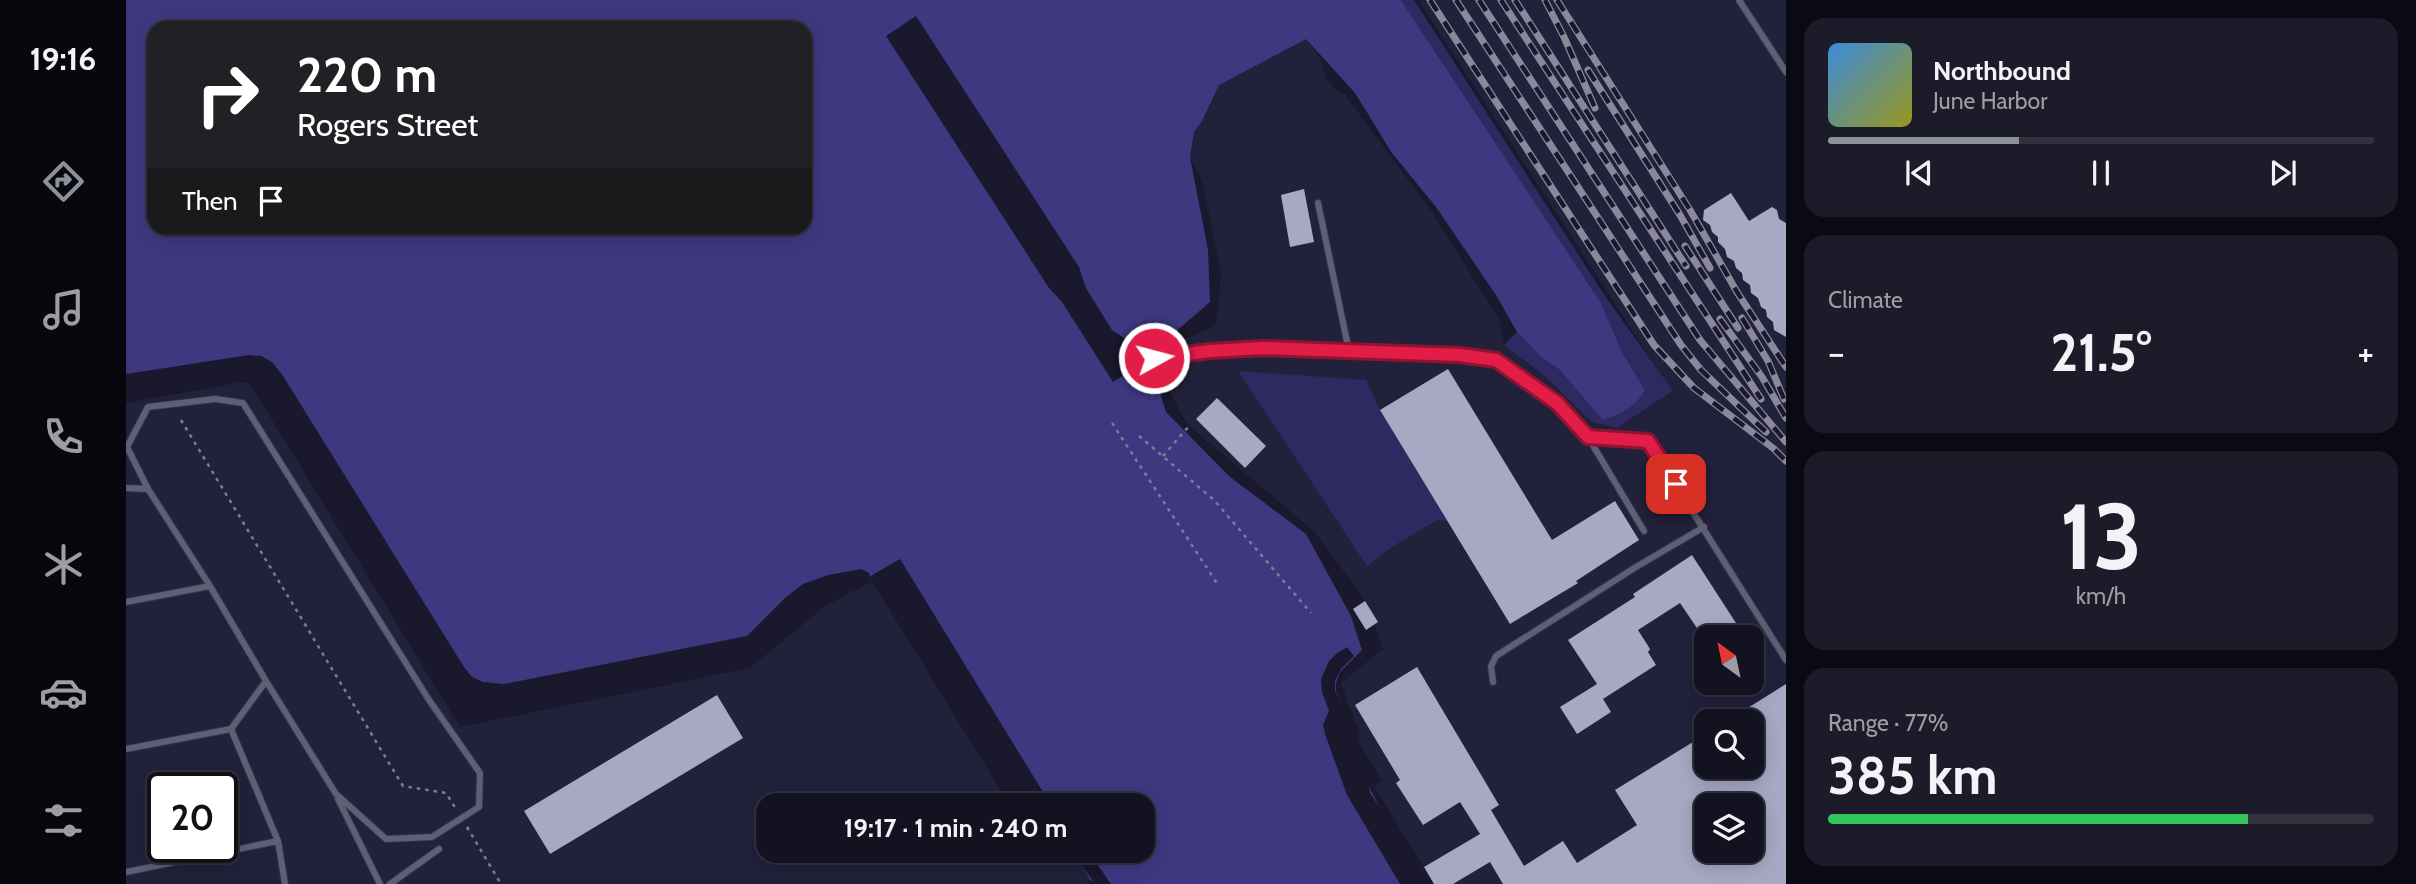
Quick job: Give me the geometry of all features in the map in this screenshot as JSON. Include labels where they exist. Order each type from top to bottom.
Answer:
[{"type":"lane","points":[[1739,0],[1786,72]]},
{"type":"lane","points":[[1318,203],[1349,351]]},
{"type":"lane","points":[[1154,358],[1263,348],[1460,355],[1496,360],[1557,403],[1588,437],[1644,531]]},
{"type":"lane","points":[[336,794],[386,839],[432,837],[479,807],[480,774],[429,701],[243,403],[215,399],[148,407],[127,447],[148,489],[336,794],[380,884]]},
{"type":"lane","points":[[1588,437],[1648,441],[1786,660]]},
{"type":"lane","points":[[126,488],[148,489]]},
{"type":"lane","points":[[1493,682],[1491,666],[1496,656],[1704,527]]},
{"type":"lane","points":[[126,601],[210,586]]},
{"type":"lane","points":[[126,749],[231,729],[266,681]]},
{"type":"lane","points":[[231,729],[278,841],[285,884]]},
{"type":"lane","points":[[126,872],[278,841]]},
{"type":"lane","points":[[390,884],[439,849]]},
{"type":"path","points":[[181,420],[402,786],[446,793],[502,884]]},
{"type":"path","points":[[1112,423],[1218,585]]},
{"type":"path","points":[[1164,456],[1190,425]]},
{"type":"path","points":[[1139,436],[1214,500],[1311,614]]},
{"type":"shaded area","points":[[126,0],[1401,0],[1601,303],[1623,354],[1645,390],[1632,406],[1603,420],[1560,370],[1542,358],[1517,332],[1496,295],[1436,207],[1392,153],[1355,93],[1306,39],[1219,85],[1194,132],[1190,157],[1208,250],[1210,302],[1159,346],[1157,383],[1166,412],[1230,477],[1306,534],[1351,616],[1362,650],[1340,672],[1336,691],[1347,714],[1365,780],[1422,884],[1098,884],[1090,880],[1081,863],[1155,863],[1155,793],[1002,793],[869,577],[814,589],[788,606],[755,641],[477,697],[255,369],[126,387]]},
{"type":"shaded area","points":[[1401,0],[1414,0],[1605,296],[1673,391],[1617,428],[1592,422],[1546,377],[1504,345],[1517,332],[1542,358],[1560,370],[1645,390],[1623,354],[1601,303]]},
{"type":"shaded area","points":[[1418,0],[1786,0],[1786,884],[1434,884],[1374,786],[1382,780],[1358,741],[1359,732],[1341,683],[1383,649],[1361,595],[1315,532],[1187,424],[1165,383],[1171,345],[1215,326],[1221,274],[1202,180],[1190,157],[1194,132],[1219,85],[1306,38],[1322,62],[1326,78],[1336,91],[1345,95],[1432,212],[1500,321],[1504,345],[1546,376],[1592,422],[1617,428],[1672,392]]},
{"type":"shaded area","points":[[1238,371],[1366,380],[1380,410],[1447,521],[1437,520],[1395,545],[1367,566]]},
{"type":"shaded area","points":[[242,382],[252,387],[460,727],[750,668],[824,607],[870,582],[869,577],[1041,793],[756,793],[756,863],[1080,863],[1090,880],[1088,884],[126,884],[126,403]]},
{"type":"pier","points":[[916,16],[1079,267],[1086,288],[1112,330],[1127,340],[1169,342],[1163,348],[1161,369],[1136,367],[1113,382],[886,36]]},
{"type":"pier","points":[[249,355],[261,356],[272,362],[283,376],[464,667],[472,677],[483,682],[504,684],[747,636],[803,584],[828,575],[862,569],[870,574],[869,577],[829,592],[816,594],[814,591],[790,607],[790,613],[757,644],[727,658],[475,700],[455,679],[256,374],[250,371],[126,390],[126,374]]},
{"type":"pier","points":[[900,559],[1044,793],[1002,793],[869,577]]},
{"type":"pier","points":[[1347,647],[1354,656],[1341,669],[1335,681],[1335,691],[1350,717],[1365,764],[1370,793],[1400,837],[1426,884],[1400,884],[1347,795],[1325,734],[1323,725],[1329,711],[1322,692],[1321,679],[1329,661]]},
{"type":"pier","points":[[1080,863],[1096,863],[1111,884],[1095,884]]},
{"type":"building","points":[[1304,189],[1314,242],[1290,247],[1281,195]]},
{"type":"building","points":[[1731,193],[1749,221],[1772,207],[1777,210],[1779,219],[1786,223],[1786,337],[1774,330],[1766,310],[1751,293],[1750,285],[1743,280],[1734,261],[1727,257],[1710,225],[1703,220],[1704,210]]},
{"type":"building","points":[[1448,369],[1552,540],[1615,501],[1639,540],[1576,581],[1578,583],[1510,624],[1380,410]]},
{"type":"building","points":[[1217,398],[1266,446],[1245,468],[1196,419]]},
{"type":"building","points":[[1692,555],[1737,625],[1695,625],[1680,603],[1638,630],[1656,665],[1603,699],[1611,712],[1577,734],[1560,707],[1597,684],[1568,640],[1635,597],[1633,594]]},
{"type":"building","points":[[1365,601],[1378,622],[1366,630],[1353,609]]},
{"type":"building","points":[[1417,667],[1499,805],[1491,810],[1524,866],[1563,841],[1577,863],[1637,825],[1615,790],[1694,741],[1694,779],[1764,779],[1764,709],[1746,709],[1786,684],[1786,884],[1503,884],[1490,862],[1453,884],[1434,884],[1424,867],[1480,834],[1460,802],[1423,825],[1396,783],[1400,780],[1355,705]]},
{"type":"building","points":[[717,695],[743,738],[550,854],[524,811]]},
{"type":"railway","points":[[1430,0],[1654,345],[1694,388],[1773,448],[1786,461]]},
{"type":"railway","points":[[1456,0],[1681,345],[1701,370],[1766,432]]},
{"type":"railway","points":[[1479,0],[1700,340],[1786,442]]},
{"type":"railway","points":[[1501,0],[1761,399]]},
{"type":"railway","points":[[1515,0],[1686,266]]},
{"type":"railway","points":[[1545,0],[1595,108]]},
{"type":"railway","points":[[1557,0],[1786,367]]},
{"type":"railway","points":[[1588,70],[1680,215],[1710,268]]},
{"type":"railway","points":[[1685,246],[1738,328]]},
{"type":"railway","points":[[1742,318],[1768,361],[1784,399]]},
{"type":"railway","points":[[1720,319],[1762,377],[1786,418]]},
{"type":"route","points":[[1154,358],[1263,348],[1460,355],[1496,360],[1557,403],[1588,437],[1648,441],[1676,484]]}]
